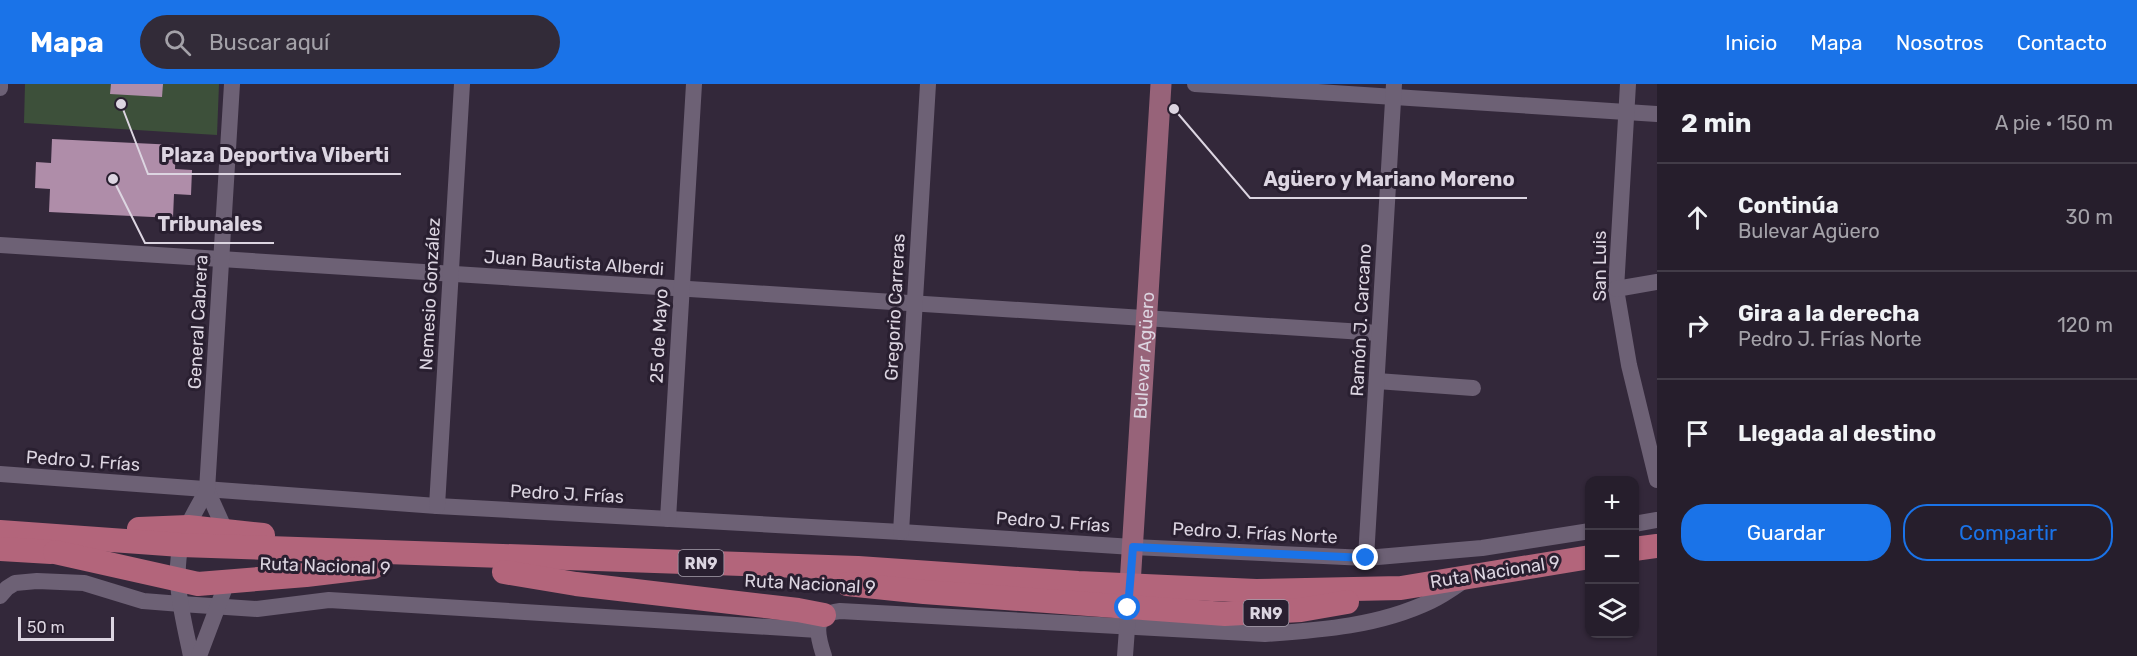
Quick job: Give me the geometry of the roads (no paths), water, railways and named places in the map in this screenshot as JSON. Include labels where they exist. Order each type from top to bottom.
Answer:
[{"type":"highway","points":[[0,549],[53,544],[92,530],[182,553],[198,584],[373,567]]},
{"type":"highway","points":[[0,532],[53,544],[182,553],[225,530],[299,541],[345,551]]},
{"type":"highway","points":[[1639,548],[1657,546]]},
{"type":"highway","name":"Ruta Nacional 9","points":[[182,553],[345,551],[858,568],[1128,606]]},
{"type":"highway","name":"Ruta Nacional 9","points":[[182,553],[373,567],[859,584],[924,592],[1128,606],[1288,592],[1401,588],[1585,558]]},
{"type":"highway","points":[[504,572],[576,584],[798,610],[821,622]]},
{"type":"main road","name":"Bulevar Agüero","points":[[1128,606],[1161,84]]},
{"type":"street","name":"General Cabrera","points":[[207,490],[232,84]]},
{"type":"street","name":"Nemesio González","points":[[437,506],[462,84]]},
{"type":"street","name":"25 de Mayo","points":[[668,519],[694,84]]},
{"type":"street","name":"Gregorio Carreras","points":[[901,532],[928,84]]},
{"type":"street","points":[[1195,84],[1394,90],[1657,114]]},
{"type":"street","name":"San Luis","points":[[1628,84],[1616,289],[1629,365],[1657,480]]},
{"type":"street","name":"Ramón J. Carcano","points":[[1366,558],[1394,90]]},
{"type":"street","name":"Juan Bautista Alberdi","points":[[0,245],[1380,333]]},
{"type":"street","points":[[1616,289],[1657,282]]},
{"type":"street","points":[[1377,381],[1473,388]]},
{"type":"street","name":"Pedro J. Frías","points":[[0,474],[437,506],[1133,547]]},
{"type":"street","points":[[207,490],[225,530]]},
{"type":"street","points":[[191,656],[181,604],[182,553],[207,490]]},
{"type":"street","points":[[1639,523],[1657,520]]},
{"type":"street","name":"Pedro J. Frías Norte","points":[[1133,547],[1366,558],[1482,548],[1585,532]]},
{"type":"street","points":[[0,596],[7,588],[15,584],[36,580],[84,583],[143,601],[257,609],[329,600],[821,622],[831,612],[854,610],[1128,606],[1265,634],[1330,629],[1389,617],[1433,601],[1471,577]]},
{"type":"street","points":[[199,656],[227,582]]},
{"type":"street","points":[[1125,656],[1128,606]]},
{"type":"street","points":[[821,622],[824,656]]},
{"type":"place","name":"Plaza Deportiva Viberti","points":[[121,104]]},
{"type":"place","name":"Agüero y Mariano Moreno","points":[[1174,109]]},
{"type":"place","name":"Tribunales","points":[[113,179]]}]
